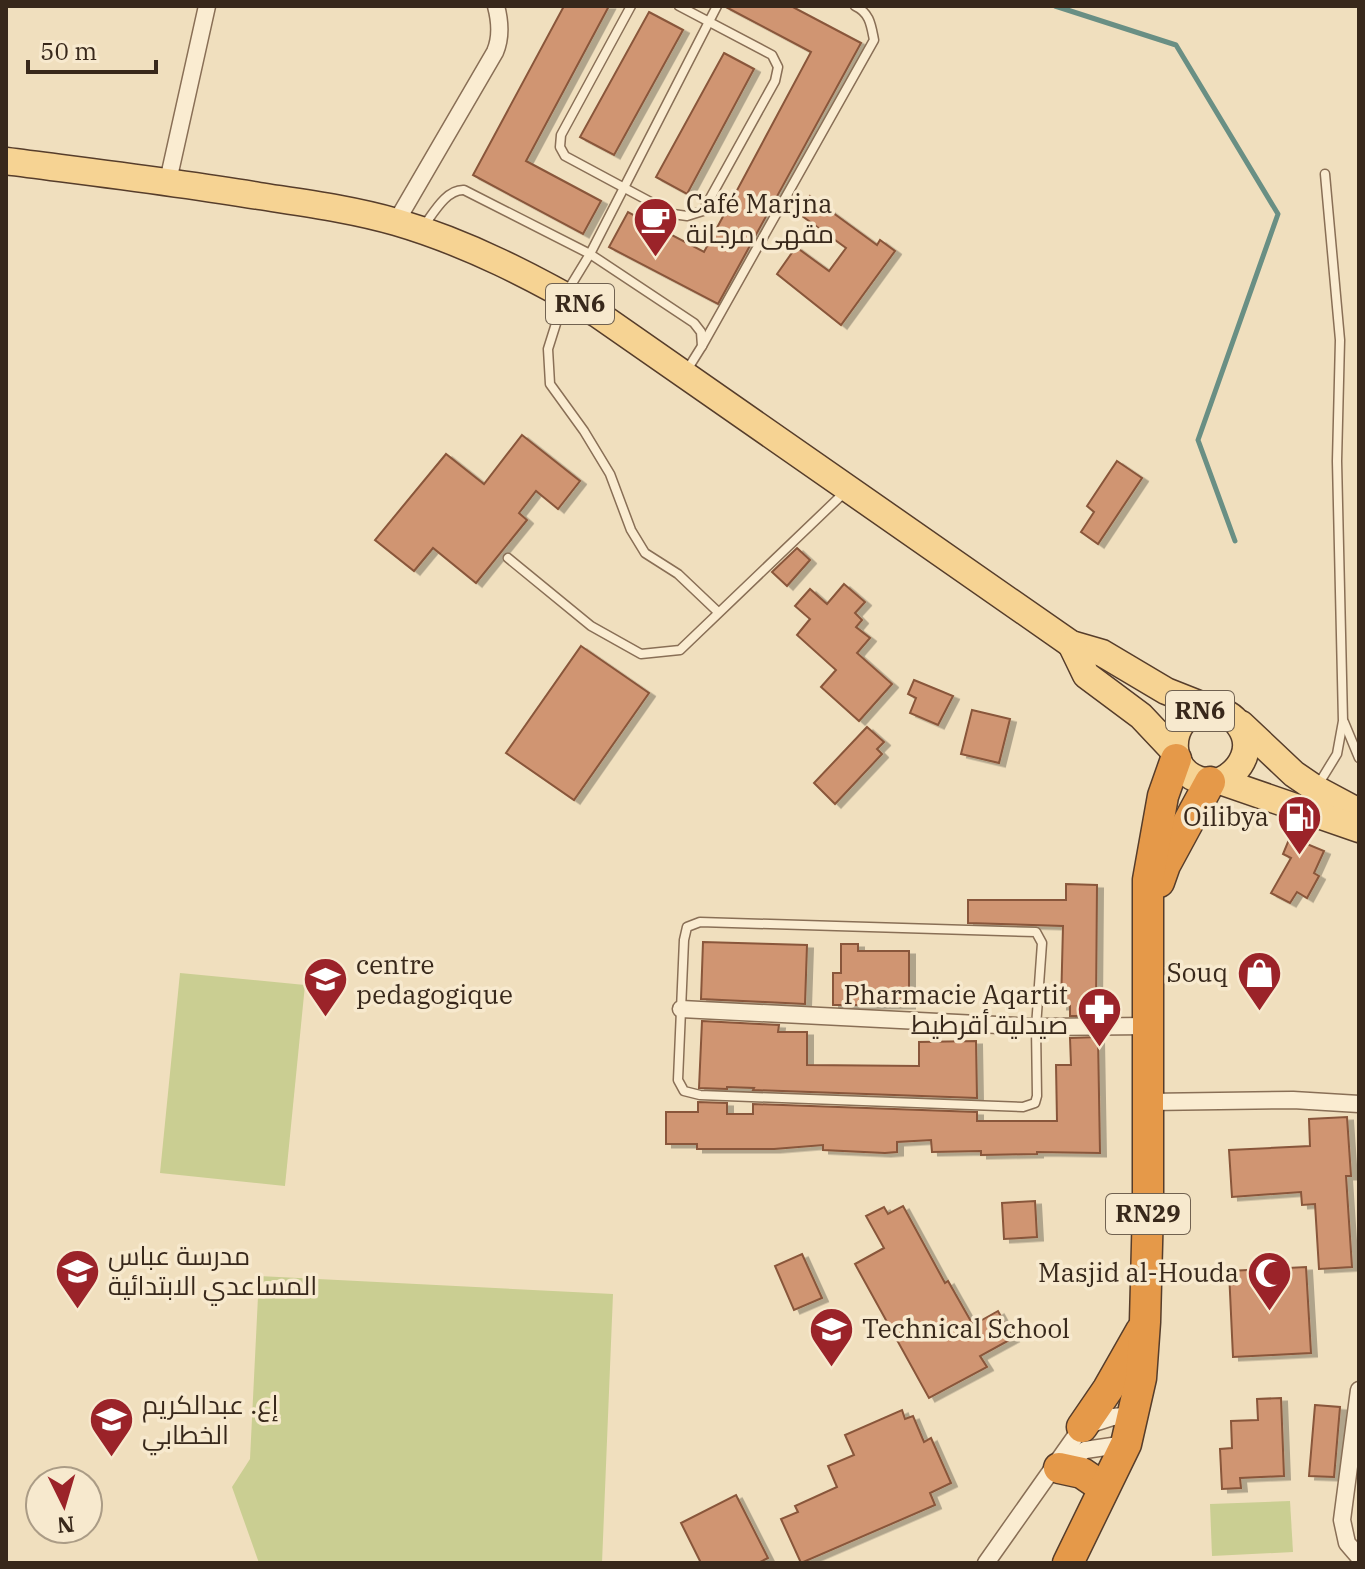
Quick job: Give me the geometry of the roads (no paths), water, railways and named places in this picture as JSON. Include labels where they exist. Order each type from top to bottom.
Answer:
[{"type":"highway","name":"RN29","points":[[1068,1563],[1126,1444],[1141,1378],[1149,1102],[1148,880],[1163,796],[1175,755]]},
{"type":"highway","name":"RN29","points":[[1149,911],[1165,865],[1215,781]]},
{"type":"highway","points":[[1082,1427],[1108,1389],[1145,1322]]},
{"type":"highway","points":[[1052,1474],[1082,1473],[1099,1498]]},
{"type":"highway","name":"RN29","points":[[1045,1563],[1067,1528],[1099,1498]]},
{"type":"main road","name":"RN6","points":[[6,161],[168,181],[340,209],[450,241],[523,273],[599,315],[1071,644],[1102,653],[1177,696],[1225,715],[1294,774],[1359,812]]},
{"type":"main road","name":"RN6","points":[[1071,644],[1086,675],[1141,716],[1189,775],[1359,829]]},
{"type":"main road","name":"RN6","points":[[1175,755],[1178,729],[1184,721],[1203,710],[1225,715],[1246,740],[1244,760],[1230,776],[1215,781]]},
{"type":"street","points":[[168,181],[207,6]]},
{"type":"street","points":[[408,227],[499,44],[496,6]]},
{"type":"street","points":[[681,1009],[1036,1027],[1150,1026]]},
{"type":"street","points":[[1149,1102],[1293,1100],[1359,1104]]},
{"type":"street","points":[[1359,1390],[1342,1520],[1347,1543],[1359,1557]]},
{"type":"street","points":[[986,1563],[1052,1474],[1082,1427],[1113,1417],[1134,1415]]},
{"type":"street","points":[[1052,1474],[1085,1450],[1126,1444]]},
{"type":"lane","points":[[631,6],[561,135],[560,147],[565,156],[673,214],[687,216],[703,211],[775,81],[778,67],[772,55],[679,6]]},
{"type":"lane","points":[[717,6],[590,254],[565,295],[548,349],[550,384],[610,474],[631,530],[645,553],[678,574],[718,612]]},
{"type":"lane","points":[[684,374],[874,40],[864,10],[855,6]]},
{"type":"lane","points":[[1316,789],[1337,754],[1343,721],[1337,461],[1340,340],[1325,174]]},
{"type":"lane","points":[[408,227],[456,190],[464,190],[590,254],[694,323],[701,332],[702,346]]},
{"type":"lane","points":[[508,558],[591,626],[641,654],[680,650],[849,488]]},
{"type":"lane","points":[[1343,721],[1359,758]]},
{"type":"lane","points":[[692,924],[1032,931],[1039,934],[1042,943],[1036,1027],[1037,1096],[1031,1106],[700,1095],[684,1091],[678,1080],[681,1009],[684,940],[687,927],[692,924]]},
{"type":"waterway","points":[[1055,6],[1176,45],[1278,214],[1198,440],[1235,541]]},
{"type":"place","name":"Café Marjna مقهى مرجانة","points":[[655,258]]},
{"type":"place","name":"Oilibya","points":[[1300,856]]},
{"type":"place","name":"Souq","points":[[1259,1012]]},
{"type":"place","name":"centre pedagogique","points":[[325,1019]]},
{"type":"place","name":"Pharmacie Aqartit صيدلية أقرطيط","points":[[1099,1049]]},
{"type":"place","name":"مدرسة عباس المساعدي الابتدائية","points":[[77,1310]]},
{"type":"place","name":"Masjid al-Houda","points":[[1270,1312]]},
{"type":"place","name":"Technical School","points":[[831,1368]]},
{"type":"place","name":"إع. عبدالكريم الخطابي","points":[[111,1459]]}]
